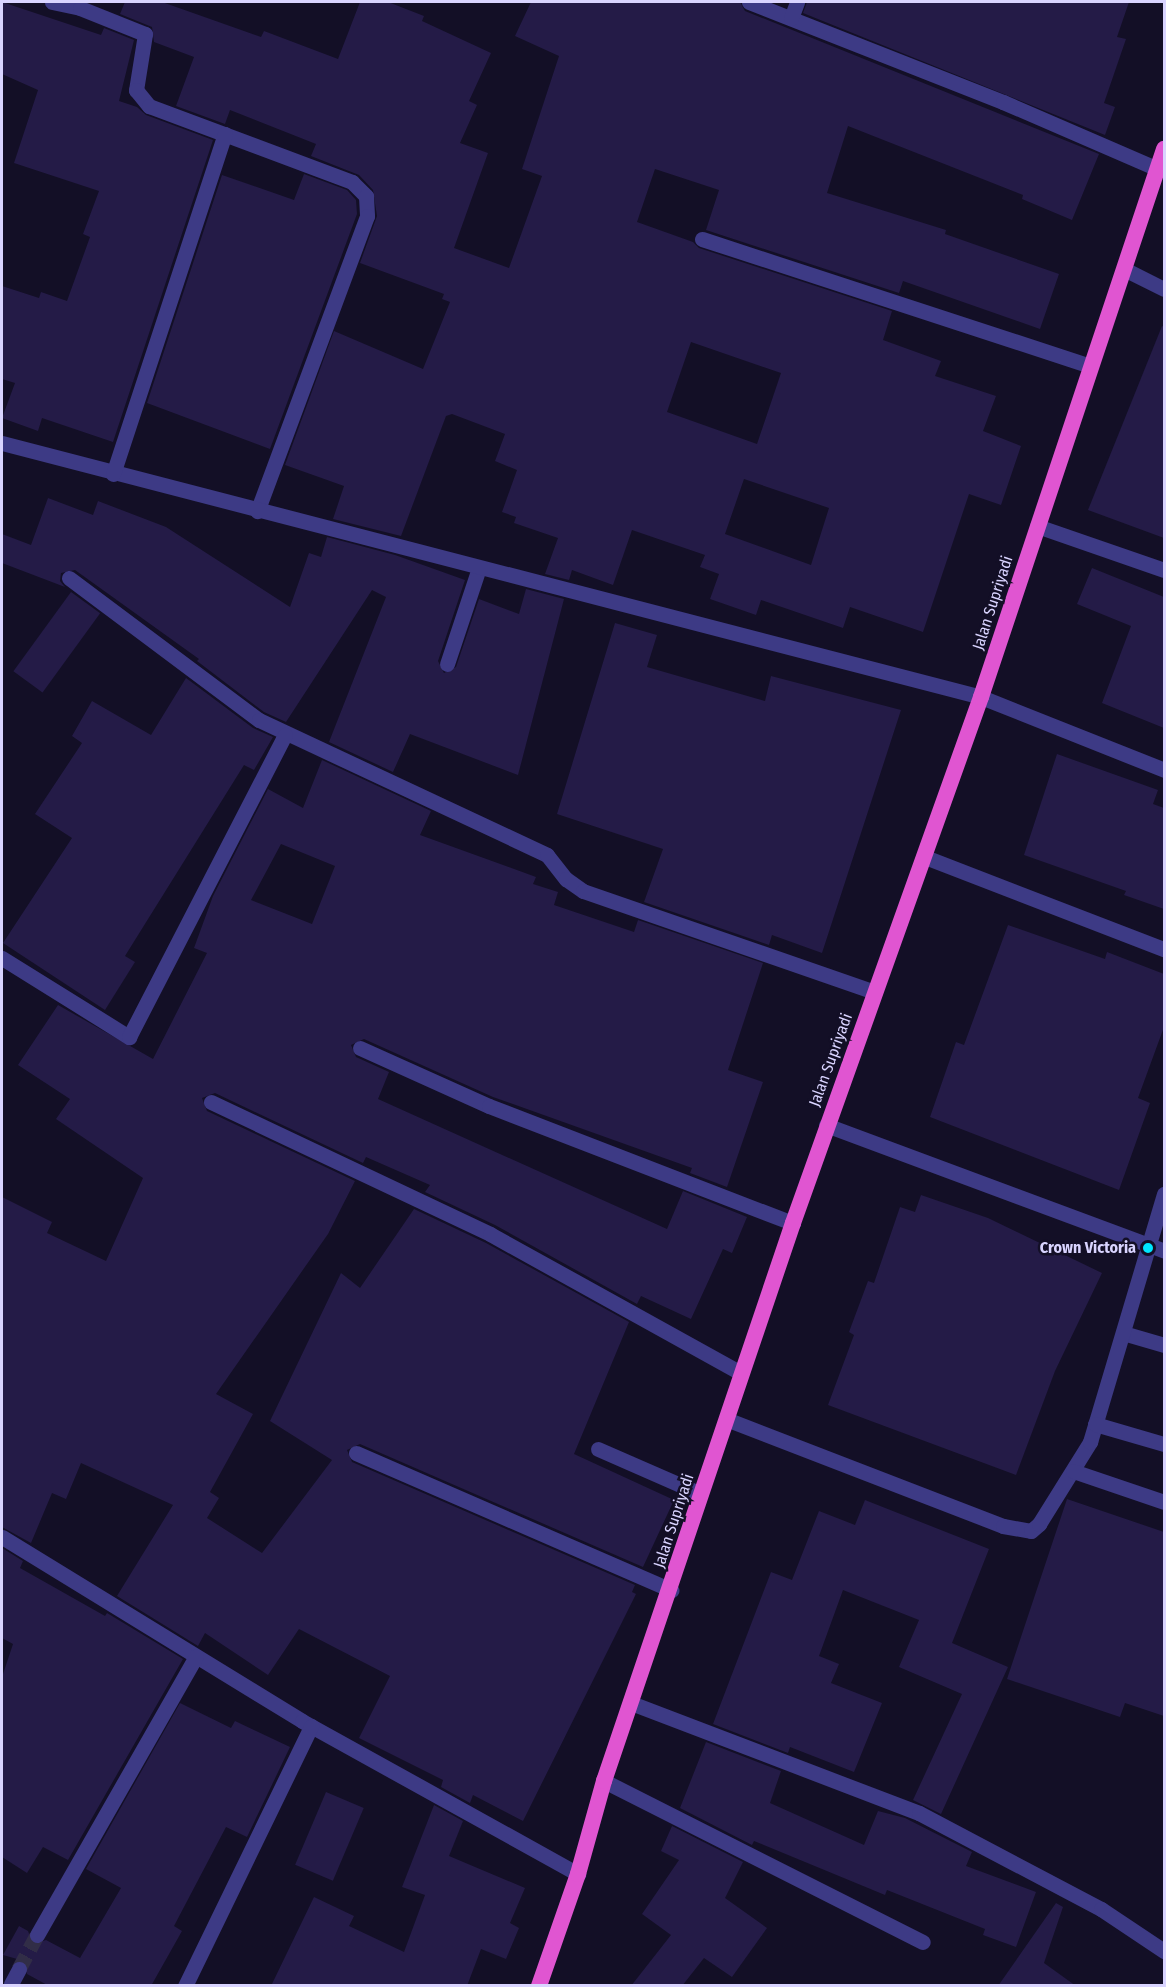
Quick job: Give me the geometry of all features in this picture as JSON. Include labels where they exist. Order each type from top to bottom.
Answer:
[{"type":"highway","name":"Jalan Supriyadi","points":[[539,1986],[578,1874],[604,1781],[671,1590],[741,1373],[826,1125],[925,857],[981,697],[1164,149]]},
{"type":"street","points":[[52,2],[80,8],[145,34],[136,90],[143,102],[352,182],[360,187],[369,204],[257,511]]},
{"type":"street","points":[[749,2],[1158,169]]},
{"type":"street","points":[[791,18],[797,2]]},
{"type":"street","points":[[112,474],[225,134]]},
{"type":"street","points":[[702,239],[1091,366]]},
{"type":"street","points":[[1124,269],[1164,289]]},
{"type":"street","points":[[2,443],[112,474],[981,697],[1164,770]]},
{"type":"street","points":[[1037,526],[1164,570]]},
{"type":"street","points":[[447,664],[479,568]]},
{"type":"street","points":[[69,578],[260,720],[285,735],[546,855],[566,879],[583,891],[875,992]]},
{"type":"street","points":[[2,958],[129,1037],[285,735]]},
{"type":"street","points":[[925,857],[1164,949]]},
{"type":"street","points":[[360,1048],[489,1106],[793,1223]]},
{"type":"street","points":[[211,1102],[490,1234],[741,1373]]},
{"type":"street","points":[[826,1125],[1164,1251]]},
{"type":"street","points":[[726,1419],[1021,1531],[1031,1531],[1039,1524],[1073,1471],[1095,1424],[1164,1194]]},
{"type":"street","points":[[1123,1333],[1164,1345]]},
{"type":"street","points":[[1095,1424],[1164,1444]]},
{"type":"street","points":[[598,1449],[701,1494]]},
{"type":"street","points":[[356,1453],[671,1590]]},
{"type":"street","points":[[1073,1471],[1164,1502]]},
{"type":"street","points":[[2,1536],[311,1726],[578,1874]]},
{"type":"street","points":[[38,1935],[196,1656]]},
{"type":"street","points":[[631,1703],[919,1814],[1101,1909],[1164,1951]]},
{"type":"street","points":[[184,1986],[311,1726]]},
{"type":"street","points":[[604,1781],[923,1942]]},
{"type":"street","points":[[9,1983],[19,1970]]},
{"type":"building","points":[[2,2],[101,35],[104,28],[134,40],[119,101],[137,107],[146,115],[213,140],[113,442],[42,418],[38,431],[2,418],[15,383],[2,379],[2,286],[39,298],[41,292],[67,301],[90,237],[83,234],[99,191],[14,163],[38,90],[2,74]]},
{"type":"building","points":[[125,2],[162,2],[261,37],[264,31],[338,59],[360,2],[388,2],[424,16],[422,21],[491,53],[469,101],[477,105],[460,143],[488,153],[454,248],[509,268],[542,176],[522,169],[559,56],[515,36],[531,2],[740,2],[745,11],[1099,154],[1072,220],[1022,199],[1023,195],[848,126],[827,193],[946,230],[945,234],[1059,274],[1040,329],[903,281],[899,293],[706,230],[719,190],[655,169],[637,222],[693,242],[699,248],[892,311],[883,340],[941,361],[935,376],[996,396],[983,431],[1021,446],[1001,505],[969,494],[923,632],[850,607],[843,628],[761,600],[756,615],[710,599],[719,574],[700,567],[705,555],[632,530],[613,585],[572,570],[569,580],[545,574],[558,538],[514,523],[516,517],[502,512],[517,470],[495,461],[505,434],[452,414],[446,416],[401,536],[333,519],[344,486],[285,465],[334,331],[423,369],[450,302],[442,299],[444,294],[360,263],[377,216],[373,190],[359,175],[311,156],[316,144],[230,110],[225,124],[176,106],[194,57],[154,42],[152,27],[120,14]],"holes":[[[691,342],[781,373],[757,444],[667,412]],[[744,479],[829,508],[811,565],[725,534]]]},
{"type":"building","points":[[807,2],[1129,2],[1117,37],[1126,39],[1104,103],[1115,107],[1105,135],[803,13]]},
{"type":"building","points":[[304,174],[347,190],[356,200],[357,214],[270,449],[147,403],[222,175],[294,200]]},
{"type":"building","points":[[1162,326],[1164,327],[1164,538],[1088,510]]},
{"type":"building","points":[[48,498],[93,515],[98,501],[166,527],[290,607],[309,553],[321,557],[327,537],[395,555],[465,580],[438,661],[444,673],[456,667],[479,599],[519,614],[526,589],[564,599],[518,775],[410,734],[393,772],[329,742],[386,597],[372,590],[286,722],[264,712],[197,661],[199,659],[75,570],[61,573],[60,581],[65,587],[2,563],[2,534],[31,545]]},
{"type":"building","points":[[1092,568],[1164,597],[1164,728],[1102,703],[1131,626],[1077,604]]},
{"type":"building","points":[[71,592],[100,613],[43,692],[13,671]]},
{"type":"building","points":[[615,623],[657,635],[647,667],[765,701],[771,676],[901,710],[822,953],[772,935],[769,945],[644,902],[663,849],[557,814]]},
{"type":"building","points":[[186,678],[253,728],[273,737],[254,770],[244,765],[125,956],[135,962],[105,1010],[3,943],[72,838],[35,814],[82,743],[72,736],[92,701],[151,735]]},
{"type":"building","points":[[1057,754],[1158,790],[1153,804],[1164,808],[1164,909],[1124,895],[1126,891],[1024,855]]},
{"type":"building","points":[[322,760],[431,811],[420,835],[536,877],[533,884],[558,892],[554,905],[634,932],[638,920],[763,963],[728,1070],[763,1082],[727,1187],[690,1173],[692,1168],[493,1097],[364,1039],[351,1045],[356,1057],[389,1072],[378,1099],[667,1229],[683,1191],[747,1217],[732,1253],[723,1249],[691,1319],[641,1296],[637,1304],[495,1225],[425,1192],[430,1185],[366,1157],[363,1163],[215,1093],[202,1098],[207,1111],[355,1181],[328,1234],[216,1394],[253,1414],[210,1492],[219,1498],[207,1518],[262,1553],[332,1460],[270,1421],[341,1273],[360,1288],[414,1209],[486,1243],[629,1322],[574,1454],[674,1500],[643,1567],[360,1444],[347,1450],[352,1462],[635,1585],[632,1592],[636,1594],[523,1821],[473,1795],[470,1803],[441,1787],[443,1780],[359,1738],[390,1676],[299,1629],[268,1675],[205,1633],[198,1646],[117,1596],[173,1505],[81,1463],[66,1499],[52,1493],[31,1543],[2,1527],[2,1197],[52,1222],[47,1233],[106,1261],[143,1178],[56,1119],[70,1099],[18,1065],[58,1005],[153,1059],[207,953],[194,948],[213,896],[268,789],[303,808]],"holes":[[[281,844],[335,866],[312,924],[251,900]]]},
{"type":"building","points":[[1008,925],[1105,959],[1107,952],[1164,974],[1164,1027],[1138,1098],[1150,1103],[1119,1190],[930,1117],[956,1042],[964,1045]]},
{"type":"building","points":[[921,1195],[988,1218],[1102,1273],[1055,1371],[1016,1475],[828,1405],[854,1335],[849,1332],[868,1281],[874,1283],[900,1207],[915,1212]]},
{"type":"building","points":[[1067,1499],[1164,1532],[1164,1716],[1125,1703],[1120,1717],[1007,1679]]},
{"type":"building","points":[[865,1500],[989,1549],[952,1643],[1008,1667],[941,1814],[913,1800],[962,1694],[899,1667],[919,1620],[843,1590],[819,1656],[839,1664],[831,1683],[882,1703],[854,1772],[790,1747],[788,1753],[713,1724],[771,1572],[792,1580],[819,1511],[855,1525]]},
{"type":"building","points":[[2,1548],[23,1561],[20,1568],[105,1616],[107,1613],[183,1659],[68,1860],[43,1847],[27,1873],[2,1857],[2,1677],[13,1644],[2,1638]]},
{"type":"building","points":[[180,1703],[231,1728],[235,1721],[290,1747],[247,1837],[226,1827],[174,1926],[182,1931],[151,1986],[49,1986],[27,1974],[24,1961],[3,1955],[19,1926],[28,1931],[33,1944],[46,1940],[80,1958],[121,1888],[86,1869]]},
{"type":"building","points":[[706,1742],[781,1771],[770,1803],[864,1845],[878,1811],[905,1818],[972,1852],[966,1866],[1036,1892],[1016,1947],[983,1935],[985,1929],[887,1890],[885,1895],[754,1841],[752,1845],[680,1808]]},
{"type":"building","points":[[326,1792],[364,1808],[333,1881],[295,1865]]},
{"type":"building","points":[[434,1805],[463,1821],[449,1856],[525,1888],[510,1923],[519,1928],[506,1959],[481,1949],[467,1986],[271,1986],[314,1897],[354,1916],[349,1926],[404,1952],[425,1895],[402,1887]]},
{"type":"building","points":[[672,1826],[743,1862],[725,1898],[767,1928],[732,1977],[704,1958],[682,1986],[631,1986],[671,1935],[642,1914],[679,1860],[661,1851]]},
{"type":"building","points":[[1056,1903],[1063,1907],[1044,1963],[1076,1986],[998,1986]]},
{"type":"tunnel","points":[[19,1969],[37,1935]]},
{"type":"place","name":"Crown Victoria","points":[[1148,1248]]}]
